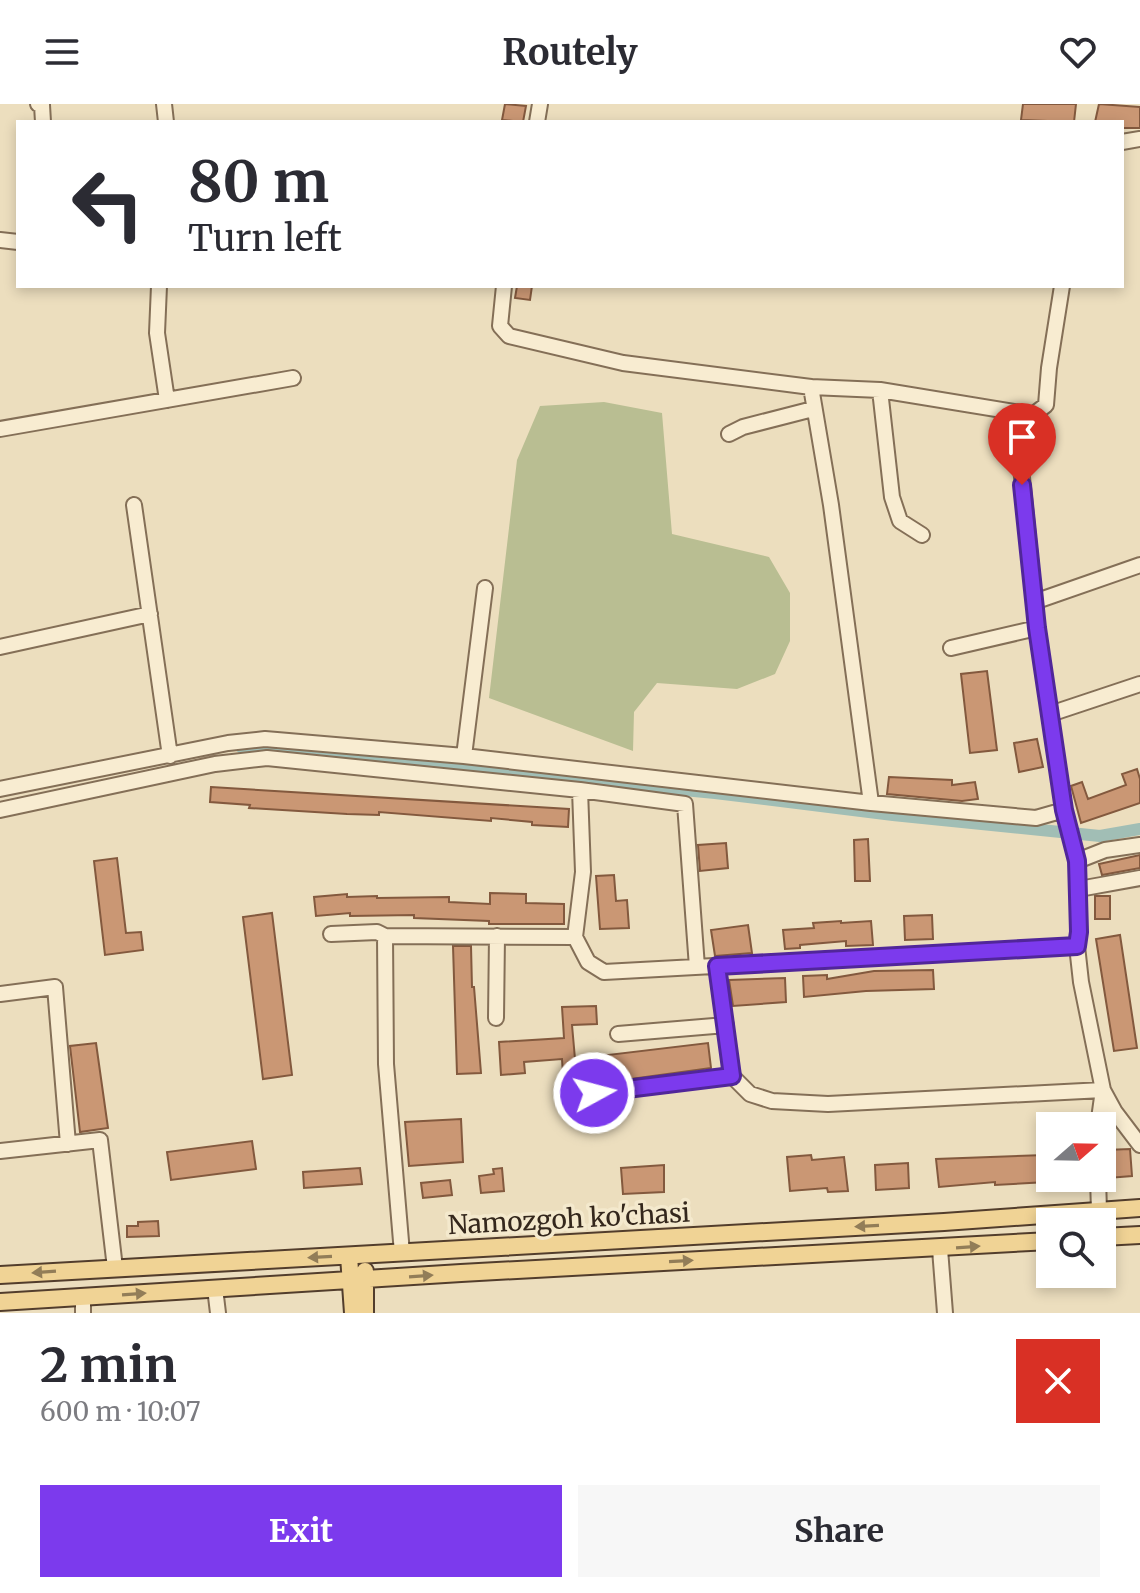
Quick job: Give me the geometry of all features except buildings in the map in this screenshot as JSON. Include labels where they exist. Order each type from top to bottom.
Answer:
[{"type":"main road","name":"Namozgoh ko'chasi","points":[[1116,1210],[1140,1208]]},
{"type":"main road","name":"Namozgoh ko'chasi","points":[[0,1275],[1036,1215]]},
{"type":"main road","points":[[789,1230],[790,1256]]},
{"type":"main road","points":[[1116,1236],[1140,1235]]},
{"type":"main road","name":"Namozgoh ko'chasi","points":[[0,1302],[83,1305],[215,1288],[1036,1242]]},
{"type":"main road","points":[[357,1255],[358,1280],[365,1313]]},
{"type":"main road","points":[[353,1313],[358,1280]]},
{"type":"street","points":[[159,288],[157,333],[167,400]]},
{"type":"street","points":[[504,288],[500,326],[509,336],[623,363],[811,387],[880,390],[1033,415]]},
{"type":"street","points":[[1062,288],[1046,405],[1017,427],[1037,628],[1079,889],[1077,946],[1088,1027],[1103,1090],[1140,1145]]},
{"type":"street","points":[[0,429],[293,378]]},
{"type":"street","points":[[811,387],[831,505],[871,803]]},
{"type":"street","points":[[880,390],[892,497],[900,521],[922,535]]},
{"type":"street","points":[[729,434],[743,427],[813,409]]},
{"type":"street","points":[[134,505],[170,756]]},
{"type":"street","points":[[1034,602],[1140,565]]},
{"type":"street","points":[[464,756],[485,588]]},
{"type":"street","points":[[0,647],[150,614]]},
{"type":"street","points":[[951,648],[1037,628]]},
{"type":"street","points":[[1050,714],[1140,684]]},
{"type":"street","points":[[0,789],[228,743],[265,739],[464,756],[871,803],[1036,818],[1064,810]]},
{"type":"street","points":[[0,810],[215,764],[267,758],[580,790],[685,804],[697,967]]},
{"type":"street","points":[[580,790],[583,872],[575,937],[588,962],[604,972],[1077,946]]},
{"type":"street","points":[[1075,860],[1105,850],[1140,845]]},
{"type":"street","points":[[1079,889],[1140,878]]},
{"type":"street","points":[[331,934],[377,932],[385,936],[575,937]]},
{"type":"street","points":[[385,936],[386,1064],[402,1253]]},
{"type":"street","points":[[496,1018],[497,936]]},
{"type":"street","points":[[717,966],[732,1076],[750,1094],[772,1101],[814,1103],[1103,1090]]},
{"type":"street","points":[[0,994],[55,987],[68,1144]]},
{"type":"street","points":[[618,1034],[726,1025]]},
{"type":"street","points":[[594,1093],[732,1076]]},
{"type":"street","points":[[1100,1112],[1103,1090]]},
{"type":"street","points":[[0,1151],[100,1140],[115,1268]]},
{"type":"street","points":[[940,1249],[945,1313]]},
{"type":"street","points":[[215,1288],[218,1313]]},
{"type":"green space","points":[[604,402],[662,413],[672,534],[769,557],[790,593],[790,641],[775,674],[737,689],[657,683],[634,712],[633,751],[489,698],[517,460],[540,406]]},
{"type":"waterway","points":[[241,747],[318,750],[434,766],[715,793],[1100,836],[1140,829]]},
{"type":"route","points":[[594,1093],[732,1076],[717,966],[1077,946],[1077,861],[1064,810],[1037,628],[1022,485]]}]
